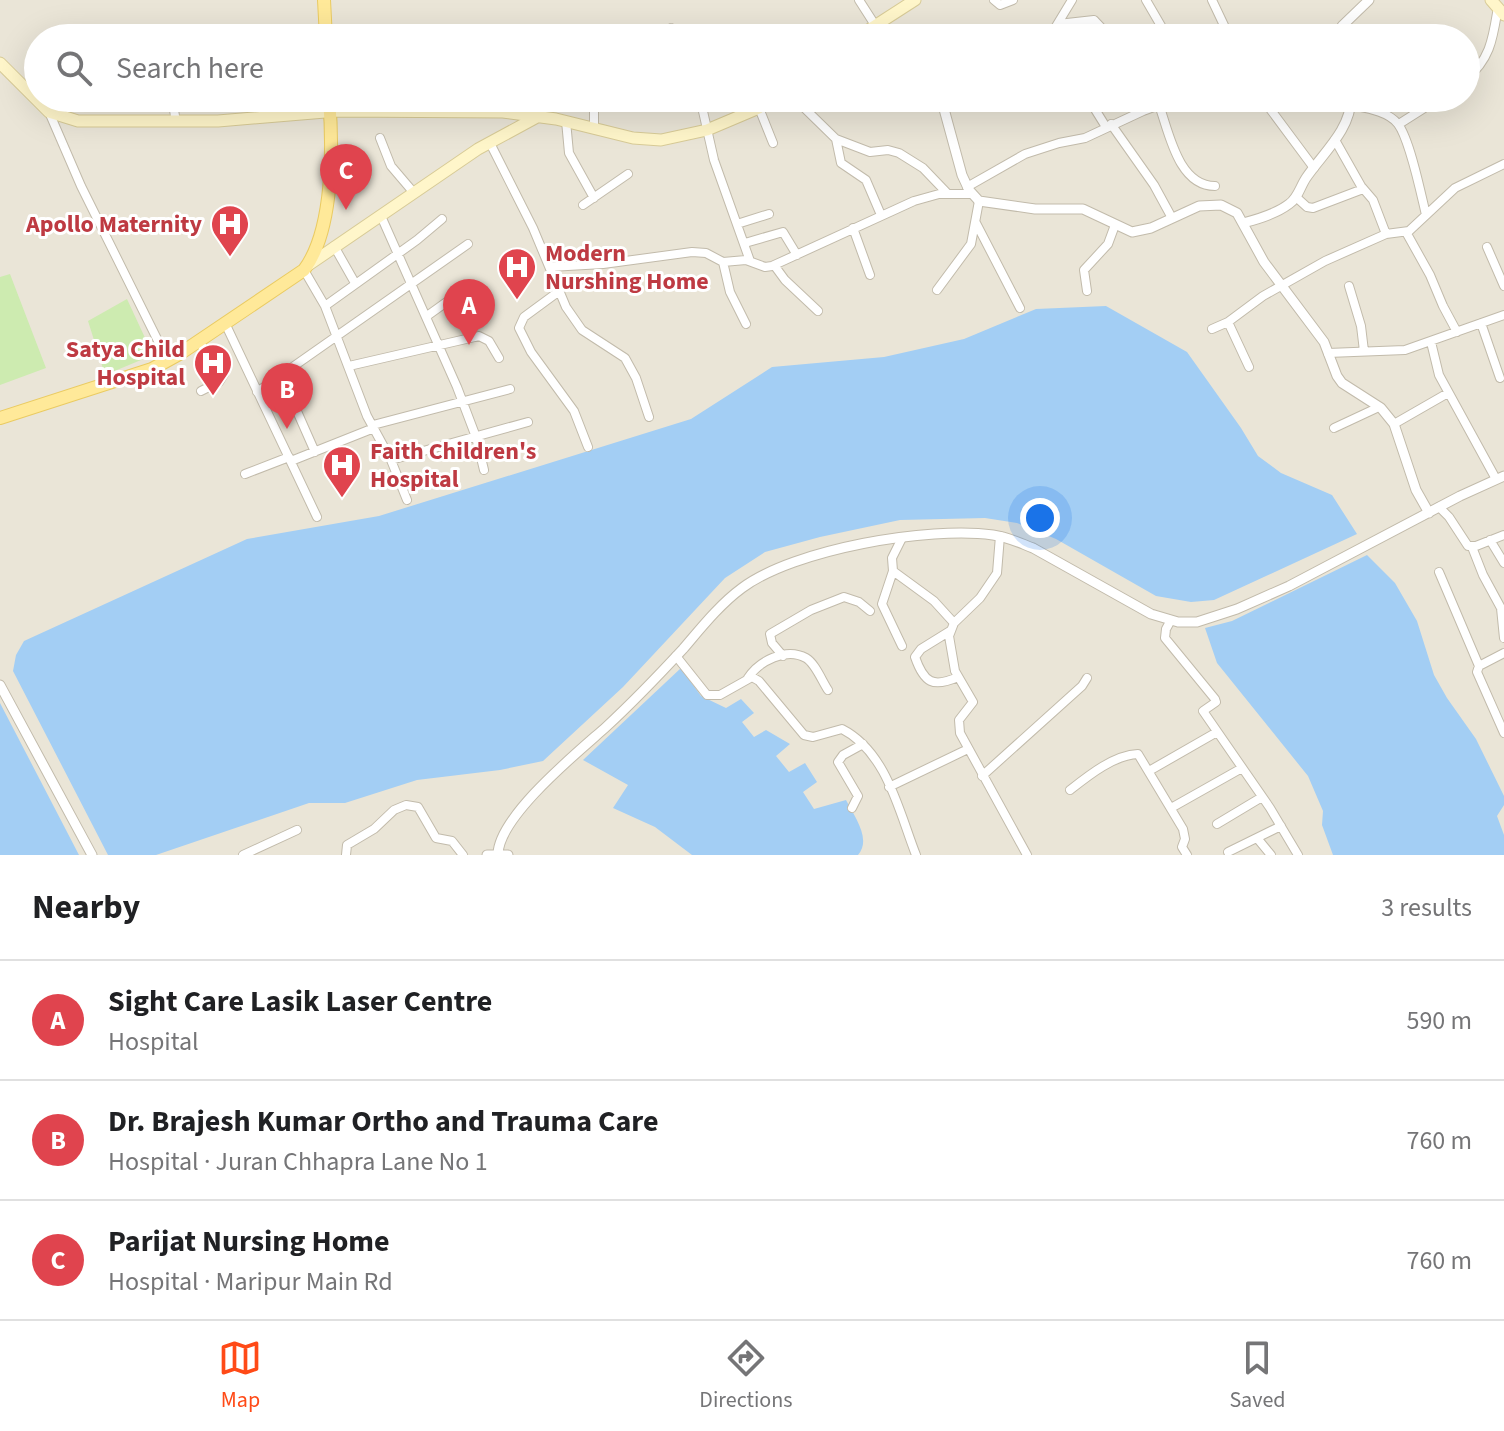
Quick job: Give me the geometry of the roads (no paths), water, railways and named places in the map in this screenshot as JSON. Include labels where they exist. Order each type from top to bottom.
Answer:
[{"type":"main road","points":[[324,0],[325,24]]},
{"type":"main road","points":[[877,24],[915,0]]},
{"type":"main road","points":[[0,63],[24,87]]},
{"type":"main road","points":[[49,112],[78,121],[176,122],[218,121],[281,112]]},
{"type":"main road","points":[[304,270],[317,250],[324,228],[331,149],[330,112]]},
{"type":"main road","points":[[498,112],[566,121],[649,140],[671,139],[707,130],[750,112]]},
{"type":"main road","points":[[0,418],[105,386],[168,361],[414,193],[490,143],[539,116]]},
{"type":"street","points":[[859,0],[874,24]]},
{"type":"street","points":[[994,0],[1000,5],[1013,0]]},
{"type":"street","points":[[1060,24],[1072,0]]},
{"type":"street","points":[[1146,0],[1160,24]]},
{"type":"street","points":[[1212,0],[1225,24]]},
{"type":"street","points":[[1344,24],[1369,0]]},
{"type":"street","points":[[1480,67],[1487,56],[1498,7]]},
{"type":"street","points":[[49,112],[81,186],[168,361]]},
{"type":"street","points":[[174,112],[176,122]]},
{"type":"street","points":[[594,112],[594,128]]},
{"type":"street","points":[[703,112],[714,160],[750,261]]},
{"type":"street","points":[[761,112],[773,143]]},
{"type":"street","points":[[808,112],[836,139],[870,152],[888,150],[899,153],[923,168],[947,193]]},
{"type":"street","points":[[937,290],[971,244],[975,222],[973,194],[959,167],[945,112]]},
{"type":"street","points":[[1098,112],[1158,191],[1172,218]]},
{"type":"street","points":[[973,194],[1025,154],[1080,140],[1142,112]]},
{"type":"street","points":[[1161,112],[1177,157],[1197,182],[1215,186]]},
{"type":"street","points":[[1272,112],[1314,168]]},
{"type":"street","points":[[1243,223],[1291,203],[1335,140],[1347,112]]},
{"type":"street","points":[[1379,112],[1399,124],[1426,215]]},
{"type":"street","points":[[1399,124],[1417,112]]},
{"type":"street","points":[[566,121],[569,153],[594,198]]},
{"type":"street","points":[[380,138],[391,166],[414,193]]},
{"type":"street","points":[[836,139],[841,163],[866,180],[881,215]]},
{"type":"street","points":[[1335,140],[1363,189],[1373,200],[1386,234]]},
{"type":"street","points":[[490,143],[533,228],[566,307],[582,330],[625,358],[636,378],[649,417]]},
{"type":"street","points":[[1212,329],[1325,261],[1386,234],[1406,232],[1455,188],[1504,164]]},
{"type":"street","points":[[583,205],[628,174]]},
{"type":"street","points":[[1296,197],[1307,207],[1313,208],[1363,189]]},
{"type":"street","points":[[550,267],[603,264],[685,252],[702,252],[723,262],[750,261],[765,267],[881,215],[923,198],[947,193],[973,194],[1035,209],[1083,209],[1127,231],[1138,231],[1199,206],[1221,205],[1237,213],[1264,262],[1318,333],[1342,383],[1379,407],[1394,424],[1416,490],[1429,513]]},
{"type":"street","points":[[737,224],[769,214]]},
{"type":"street","points":[[381,216],[427,316],[476,437],[484,470]]},
{"type":"street","points":[[325,306],[442,219]]},
{"type":"street","points":[[975,222],[1020,308]]},
{"type":"street","points":[[1087,291],[1084,270],[1108,244],[1115,225]]},
{"type":"street","points":[[853,228],[870,275]]},
{"type":"street","points":[[745,243],[783,232],[797,255]]},
{"type":"street","points":[[1406,232],[1457,332]]},
{"type":"street","points":[[257,392],[468,244]]},
{"type":"street","points":[[334,246],[355,283]]},
{"type":"street","points":[[1487,247],[1504,286]]},
{"type":"street","points":[[723,262],[730,292],[746,324]]},
{"type":"street","points":[[774,265],[785,280],[818,311]]},
{"type":"street","points":[[304,270],[325,306],[407,500]]},
{"type":"street","points":[[1349,286],[1358,314],[1364,351]]},
{"type":"street","points":[[427,316],[466,288]]},
{"type":"street","points":[[558,292],[524,317],[519,328],[531,352],[574,411],[588,447]]},
{"type":"street","points":[[1328,353],[1396,351],[1431,342],[1504,315]]},
{"type":"street","points":[[1228,322],[1249,367]]},
{"type":"street","points":[[225,323],[317,517]]},
{"type":"street","points":[[1481,323],[1500,378]]},
{"type":"street","points":[[349,366],[479,336],[489,341],[499,358]]},
{"type":"street","points":[[198,341],[224,374],[219,382],[201,391]]},
{"type":"street","points":[[498,854],[498,847],[509,827],[538,790],[630,705],[725,603],[757,578],[821,553],[902,538],[970,533],[1000,536],[1033,548],[1140,609],[1171,620],[1197,622],[1237,609],[1289,586],[1500,477],[1448,393],[1439,375],[1431,342]]},
{"type":"street","points":[[281,375],[315,452]]},
{"type":"street","points":[[245,474],[315,452],[374,427],[510,389]]},
{"type":"street","points":[[1394,424],[1448,393]]},
{"type":"street","points":[[1334,428],[1379,407]]},
{"type":"street","points":[[391,460],[528,422]]},
{"type":"street","points":[[1439,507],[1464,542],[1472,547],[1501,608],[1504,638]]},
{"type":"street","points":[[1472,547],[1504,535]]},
{"type":"street","points":[[958,677],[935,684],[922,674],[915,657],[921,649],[952,627],[980,598],[997,573],[1000,536]]},
{"type":"street","points":[[902,538],[892,558],[893,571],[882,604],[902,646]]},
{"type":"street","points":[[1490,540],[1504,563]]},
{"type":"street","points":[[893,571],[934,601],[952,627],[950,650],[958,677],[973,702],[958,723],[982,776],[1027,855]]},
{"type":"street","points":[[1439,572],[1504,733]]},
{"type":"street","points":[[783,656],[772,643],[770,634],[811,610],[844,597],[854,599],[870,611]]},
{"type":"street","points":[[1171,620],[1165,638],[1215,699],[1216,702],[1203,711],[1298,855]]},
{"type":"street","points":[[1479,666],[1504,653]]},
{"type":"street","points":[[676,656],[707,695],[720,695],[748,678],[762,663],[783,656],[806,658],[828,690]]},
{"type":"street","points":[[748,678],[756,678],[804,735],[813,737],[842,729],[863,744],[877,761],[916,855]]},
{"type":"street","points":[[982,776],[1082,686],[1087,678]]},
{"type":"street","points":[[0,685],[92,855]]},
{"type":"street","points":[[1149,771],[1217,732]]},
{"type":"street","points":[[852,808],[858,796],[838,762],[843,755],[863,744]]},
{"type":"street","points":[[889,787],[968,749]]},
{"type":"street","points":[[1070,790],[1099,769],[1130,754],[1140,755],[1185,835],[1182,847],[1187,855]]},
{"type":"street","points":[[1171,808],[1242,768]]},
{"type":"street","points":[[1217,824],[1262,797]]},
{"type":"street","points":[[346,855],[347,845],[374,829],[399,807],[410,804],[420,809],[436,838],[452,841],[463,855]]},
{"type":"street","points":[[1228,852],[1281,826]]},
{"type":"street","points":[[243,855],[297,830]]},
{"type":"street","points":[[1257,838],[1271,855]]},
{"type":"street","points":[[487,855],[508,855]]},
{"type":"water","points":[[1106,306],[1187,352],[1258,456],[1281,473],[1332,495],[1357,534],[1214,600],[1191,602],[1156,596],[1056,539],[1017,523],[985,518],[900,520],[820,537],[765,552],[725,578],[623,687],[543,761],[500,770],[417,780],[345,803],[309,803],[156,855],[108,855],[13,671],[16,655],[24,641],[247,539],[379,516],[691,419],[772,367],[884,357],[964,339],[1036,309]]},
{"type":"water","points":[[1367,555],[1395,583],[1417,621],[1434,675],[1476,739],[1504,796],[1504,805],[1497,816],[1504,835],[1504,855],[1333,855],[1322,825],[1323,811],[1308,776],[1217,663],[1205,628],[1232,621]]},
{"type":"water","points":[[681,668],[701,696],[726,708],[741,699],[754,713],[742,722],[754,737],[766,730],[790,744],[776,756],[789,772],[805,763],[817,782],[803,792],[814,809],[846,800],[862,835],[862,849],[858,855],[692,855],[655,827],[613,808],[628,785],[583,760]]},
{"type":"water","points":[[0,703],[79,855],[0,855]]},
{"type":"place","name":"Parijat Nursing Home","points":[[346,210]]},
{"type":"place","name":"Apollo Maternity","points":[[230,258]]},
{"type":"place","name":"Modern Nurshing Home","points":[[517,301]]},
{"type":"place","name":"Sight Care Lasik Laser Centre","points":[[469,345]]},
{"type":"place","name":"Satya Child Hospital","points":[[213,397]]},
{"type":"place","name":"Dr. Brajesh Kumar Ortho and Trauma Care","points":[[287,429]]},
{"type":"place","name":"Faith Children's Hospital","points":[[342,499]]}]
